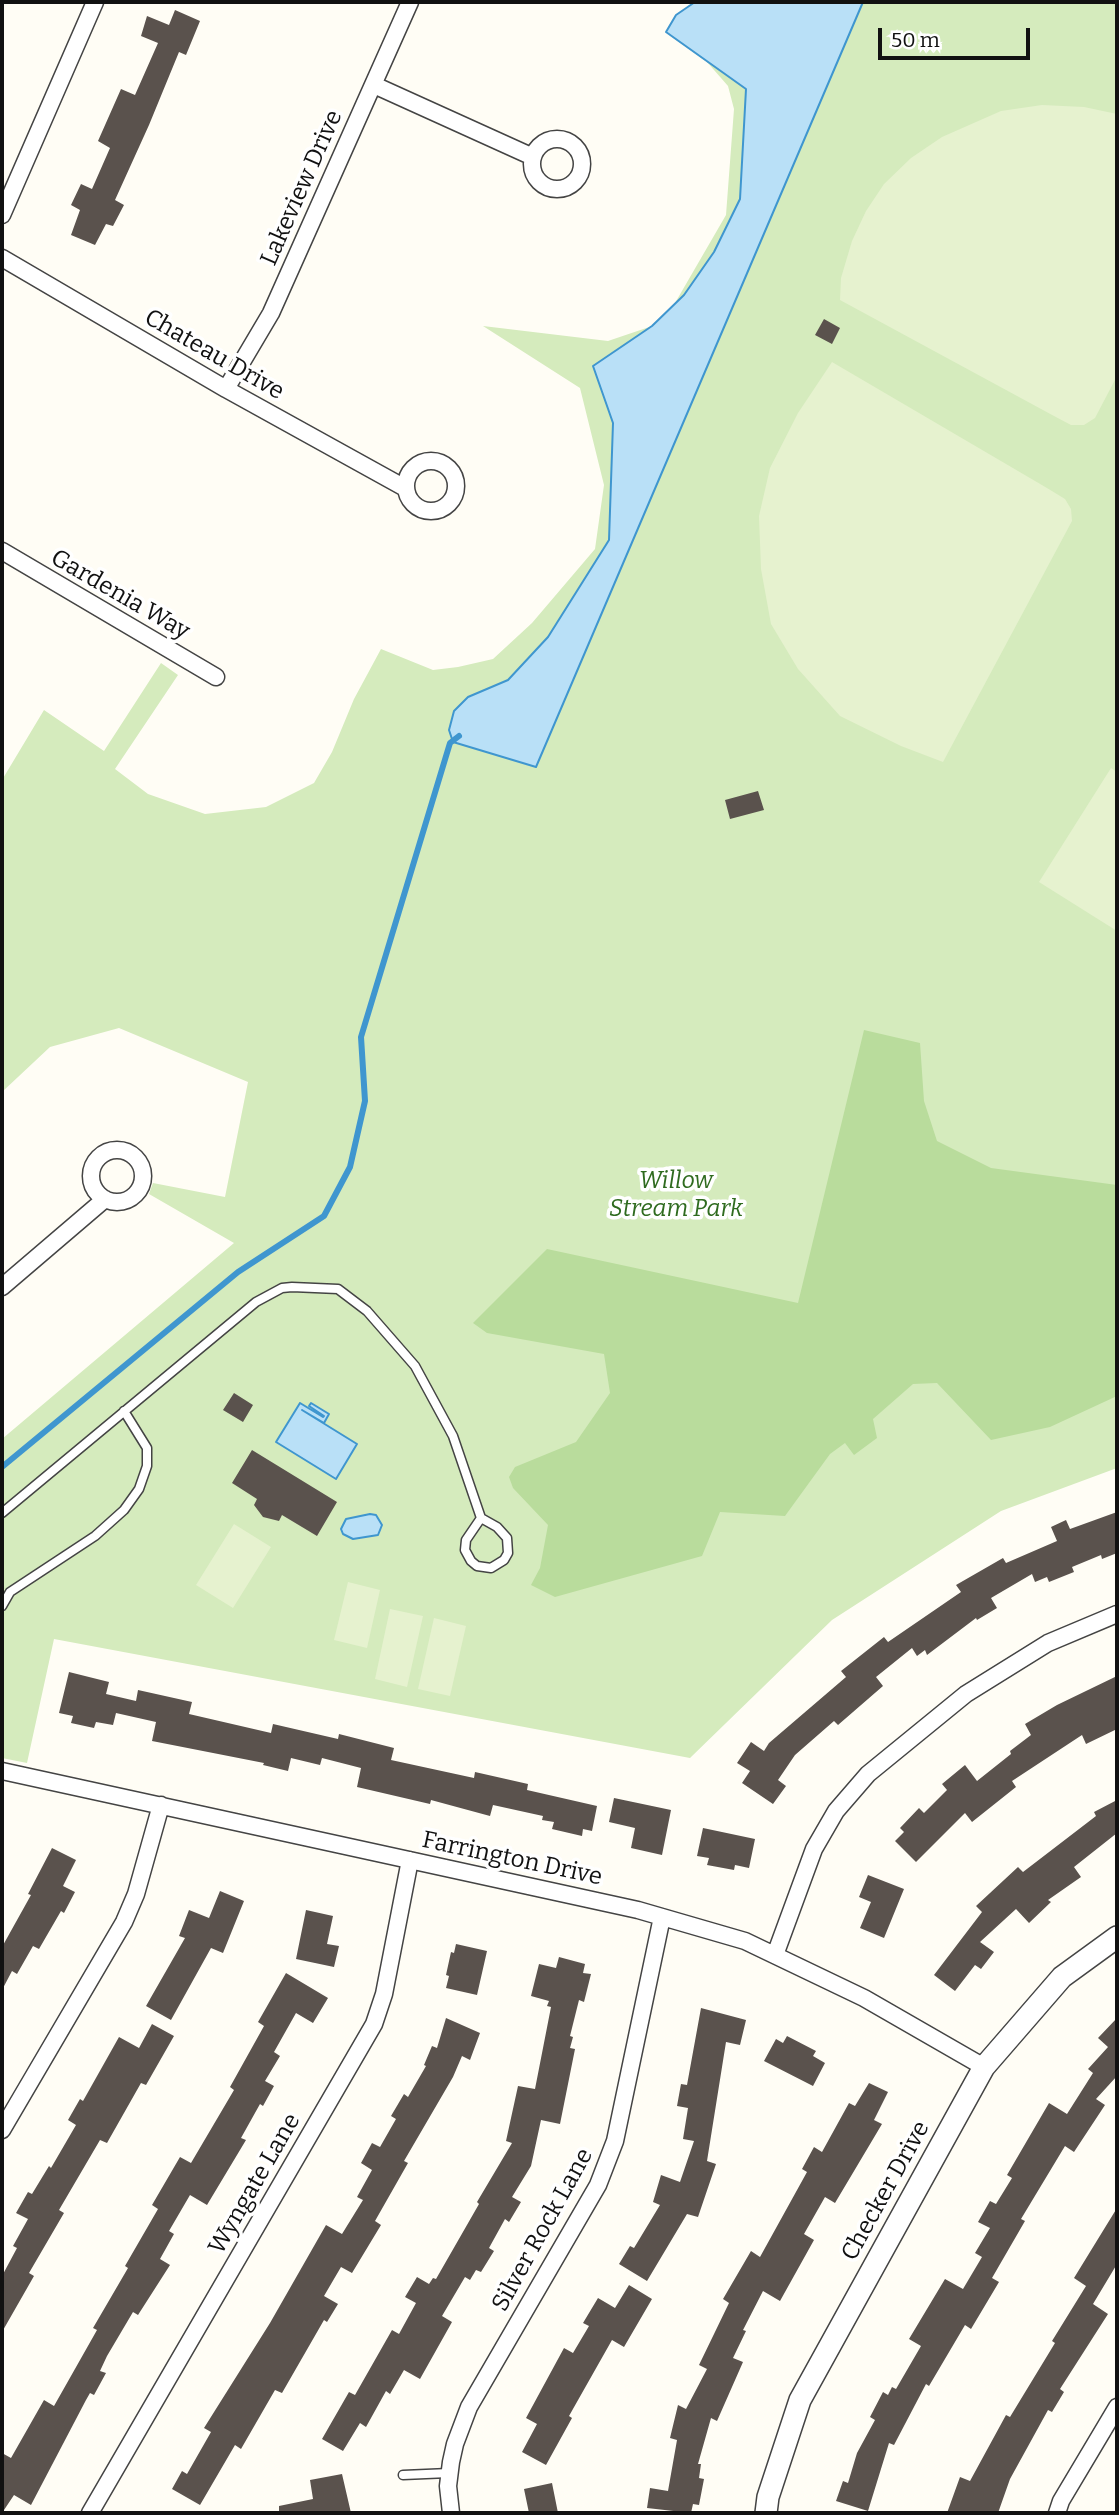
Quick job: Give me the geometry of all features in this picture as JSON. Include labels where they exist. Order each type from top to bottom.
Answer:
[{"type":"street","points":[[2,215],[95,2]]},
{"type":"street","name":"Lakeview Drive","points":[[226,389],[271,313],[410,2]]},
{"type":"street","points":[[374,85],[533,157]]},
{"type":"street","name":"Chateau Drive","points":[[2,258],[226,389],[405,488]]},
{"type":"street","name":"Gardenia Way","points":[[2,551],[216,677]]},
{"type":"street","points":[[2,1287],[105,1199]]},
{"type":"street","points":[[775,1955],[814,1849],[836,1811],[868,1774],[966,1694],[1048,1643],[1117,1614]]},
{"type":"street","name":"Farrington Drive","points":[[2,1770],[638,1910],[745,1941],[864,1998],[984,2067]]},
{"type":"street","points":[[2,2130],[124,1922],[136,1894],[161,1805]]},
{"type":"street","name":"Wyngate Lane","points":[[90,2513],[374,2024],[384,1994],[410,1860]]},
{"type":"street","name":"Silver Rock Lane","points":[[451,2513],[449,2473],[455,2444],[469,2407],[603,2174],[615,2141],[662,1917]]},
{"type":"street","name":"Checker Drive","points":[[766,2513],[768,2497],[800,2400],[984,2067],[1062,1977],[1117,1937]]},
{"type":"street","points":[[1057,2513],[1061,2501],[1117,2407]]},
{"type":"lane","points":[[2,1513],[256,1302],[282,1288],[338,1289],[367,1311],[419,1373],[453,1436],[481,1518],[497,1527],[507,1538],[508,1553],[499,1565],[491,1568],[477,1566],[466,1555],[466,1540],[481,1518]]},
{"type":"lane","points":[[2,1606],[10,1592],[95,1536],[124,1510],[139,1489],[147,1466],[147,1448],[124,1411]]},
{"type":"lane","points":[[403,2475],[449,2473]]},
{"type":"green space","name":"Willow Stream Park","points":[[695,2],[1117,3],[1117,1468],[1001,1511],[832,1620],[690,1758],[54,1639],[27,1763],[2,1758],[2,1439],[234,1243],[149,1194],[153,1183],[225,1197],[248,1082],[119,1028],[50,1047],[2,1092],[2,780],[44,710],[104,751],[161,663],[178,675],[115,769],[148,794],[205,814],[266,807],[314,783],[332,752],[354,699],[381,649],[433,670],[458,667],[493,659],[532,623],[595,549],[604,485],[580,388],[483,326],[608,341],[664,322],[726,215],[734,109],[728,86],[707,62],[672,37],[674,19]]},
{"type":"green space","points":[[1042,105],[1084,107],[1117,114],[1117,376],[1095,418],[1084,425],[1071,425],[840,300],[841,278],[852,241],[866,211],[884,184],[911,158],[942,137],[1001,111]]},
{"type":"green space","points":[[832,362],[1065,499],[1071,509],[1072,521],[943,762],[901,746],[840,716],[798,669],[771,624],[761,569],[759,516],[770,468],[798,413]]},
{"type":"green space","points":[[1111,768],[1117,772],[1117,931],[1039,882]]},
{"type":"green space","points":[[864,1030],[920,1043],[924,1101],[937,1141],[991,1168],[1117,1185],[1117,1396],[1050,1427],[991,1440],[937,1383],[913,1384],[873,1419],[877,1438],[854,1455],[845,1443],[830,1454],[785,1516],[720,1512],[702,1556],[555,1597],[531,1585],[540,1568],[548,1525],[513,1488],[509,1477],[515,1467],[576,1442],[610,1393],[604,1354],[487,1333],[473,1323],[547,1249],[798,1303]]},
{"type":"green space","points":[[234,1524],[271,1547],[233,1608],[196,1585]]},
{"type":"green space","points":[[348,1582],[380,1590],[367,1648],[334,1640]]},
{"type":"green space","points":[[390,1609],[423,1616],[407,1687],[375,1679]]},
{"type":"green space","points":[[434,1618],[466,1626],[450,1696],[418,1689]]},
{"type":"water","points":[[695,2],[863,2],[536,767],[453,742],[449,730],[454,711],[468,697],[508,680],[548,637],[609,540],[613,423],[593,366],[652,326],[684,295],[714,252],[740,199],[746,89],[666,32],[676,15]]},
{"type":"water","points":[[300,1403],[323,1417],[309,1406],[311,1403],[329,1414],[324,1423],[302,1410],[357,1444],[336,1479],[276,1442]]},
{"type":"water","points":[[376,1515],[382,1525],[378,1535],[353,1539],[343,1534],[341,1529],[346,1519]]},
{"type":"building","points":[[175,10],[200,21],[186,55],[179,52],[115,200],[124,205],[113,226],[106,224],[95,245],[71,235],[80,210],[71,205],[81,184],[92,189],[110,148],[98,141],[121,89],[135,95],[158,43],[141,36],[147,16],[169,25]]},
{"type":"building","points":[[824,319],[840,328],[832,344],[815,335]]},
{"type":"building","points":[[758,791],[764,810],[730,819],[725,800]]},
{"type":"building","points":[[234,1393],[253,1405],[243,1422],[223,1410]]},
{"type":"building","points":[[252,1450],[337,1502],[317,1536],[282,1515],[279,1521],[263,1517],[254,1505],[257,1499],[232,1483]]},
{"type":"building","points":[[1117,1512],[1117,1553],[1102,1559],[1101,1555],[1072,1567],[1074,1572],[1049,1582],[1047,1577],[1035,1582],[1032,1574],[991,1598],[997,1608],[977,1620],[976,1618],[927,1655],[925,1650],[917,1656],[912,1648],[876,1677],[883,1686],[838,1725],[834,1721],[795,1755],[778,1780],[786,1786],[773,1804],[742,1783],[750,1771],[737,1763],[751,1742],[764,1751],[769,1743],[846,1677],[841,1671],[884,1637],[888,1642],[961,1592],[956,1585],[1003,1558],[1006,1563],[1057,1541],[1051,1527],[1066,1520],[1070,1529]]},
{"type":"building","points":[[69,1672],[109,1682],[106,1694],[136,1701],[138,1690],[192,1702],[189,1714],[271,1733],[273,1724],[338,1739],[339,1734],[394,1748],[391,1760],[474,1778],[475,1772],[528,1784],[527,1790],[597,1806],[592,1831],[583,1829],[582,1836],[552,1829],[554,1822],[542,1820],[543,1816],[493,1805],[490,1816],[431,1800],[430,1804],[357,1787],[361,1768],[322,1758],[320,1765],[291,1758],[288,1771],[263,1765],[264,1763],[152,1741],[156,1722],[116,1713],[113,1725],[96,1722],[94,1728],[71,1723],[73,1716],[59,1713]]},
{"type":"building","points":[[1117,1676],[1117,1729],[1086,1744],[1082,1735],[1012,1781],[1016,1787],[972,1822],[965,1813],[916,1862],[895,1841],[904,1832],[900,1828],[919,1808],[924,1813],[947,1790],[942,1784],[965,1765],[977,1781],[1031,1735],[1025,1724]]},
{"type":"building","points":[[614,1798],[671,1810],[662,1855],[631,1848],[635,1828],[609,1822]]},
{"type":"building","points":[[1117,1800],[1117,1833],[1074,1867],[1081,1877],[1048,1900],[1051,1902],[1029,1923],[1016,1909],[980,1942],[994,1952],[981,1969],[975,1965],[955,1991],[934,1975],[982,1912],[976,1906],[1018,1867],[1023,1872],[1096,1816],[1094,1812]]},
{"type":"building","points":[[703,1828],[755,1839],[749,1868],[735,1865],[734,1870],[707,1865],[709,1858],[697,1856]]},
{"type":"building","points":[[52,1848],[76,1860],[63,1886],[75,1892],[39,1949],[33,1946],[17,1974],[12,1971],[2,1990],[2,1947],[31,1895],[28,1894]]},
{"type":"building","points":[[868,1875],[904,1889],[884,1938],[860,1928],[871,1902],[859,1897]]},
{"type":"building","points":[[220,1891],[244,1901],[223,1953],[211,1948],[171,2020],[146,2006],[185,1938],[179,1936],[189,1910],[209,1918]]},
{"type":"building","points":[[306,1910],[333,1916],[327,1944],[339,1946],[334,1967],[296,1959]]},
{"type":"building","points":[[456,1944],[487,1951],[477,1995],[446,1988],[451,1952],[454,1953]]},
{"type":"building","points":[[559,1957],[585,1964],[583,1973],[591,1974],[584,2002],[579,2000],[570,2036],[573,2037],[570,2048],[575,2049],[560,2124],[541,2120],[531,2166],[512,2197],[521,2202],[509,2222],[505,2219],[489,2248],[494,2251],[481,2272],[476,2270],[470,2280],[465,2277],[442,2316],[452,2322],[420,2379],[404,2370],[390,2394],[386,2391],[366,2427],[360,2423],[343,2451],[322,2439],[349,2392],[355,2395],[392,2330],[399,2334],[416,2303],[405,2297],[417,2277],[429,2284],[433,2278],[436,2279],[512,2143],[506,2141],[518,2086],[535,2089],[551,2007],[547,2006],[549,2001],[531,1996],[539,1964],[556,1968]]},
{"type":"building","points":[[286,1973],[328,1998],[313,2023],[296,2013],[274,2052],[280,2056],[265,2081],[274,2086],[263,2106],[260,2104],[241,2138],[246,2140],[207,2205],[190,2195],[169,2231],[174,2234],[160,2259],[170,2265],[138,2315],[133,2312],[107,2356],[100,2371],[106,2373],[94,2395],[90,2393],[86,2400],[31,2505],[14,2495],[2,2513],[2,2453],[11,2458],[44,2400],[54,2406],[97,2330],[93,2328],[128,2268],[125,2266],[158,2209],[152,2205],[180,2157],[191,2163],[234,2090],[230,2087],[264,2026],[258,2022]]},
{"type":"building","points":[[701,2008],[746,2020],[740,2045],[726,2042],[707,2161],[716,2164],[698,2217],[687,2214],[647,2281],[619,2264],[630,2246],[634,2248],[660,2205],[653,2202],[661,2175],[680,2182],[694,2141],[683,2139],[688,2108],[677,2106],[681,2084],[687,2085]]},
{"type":"building","points":[[446,2018],[480,2033],[470,2060],[462,2056],[453,2077],[404,2161],[408,2163],[375,2221],[381,2225],[352,2273],[341,2267],[324,2296],[338,2304],[327,2322],[324,2320],[282,2393],[275,2390],[241,2449],[235,2445],[200,2505],[172,2489],[182,2471],[187,2474],[211,2432],[204,2428],[270,2323],[326,2225],[342,2234],[363,2200],[357,2197],[372,2170],[361,2163],[372,2143],[380,2147],[396,2119],[391,2116],[404,2094],[408,2097],[426,2066],[424,2065],[432,2046],[437,2048]]},
{"type":"building","points":[[1117,2018],[1117,2076],[1096,2099],[1105,2105],[1074,2152],[1065,2146],[1021,2219],[1025,2221],[992,2278],[999,2282],[971,2329],[965,2325],[929,2386],[926,2384],[894,2445],[889,2443],[868,2511],[836,2501],[843,2481],[848,2483],[857,2453],[875,2420],[870,2417],[883,2392],[888,2395],[892,2387],[896,2389],[921,2346],[909,2339],[945,2279],[963,2289],[982,2257],[975,2253],[990,2228],[978,2222],[990,2201],[996,2204],[1012,2178],[1007,2175],[1049,2103],[1067,2114],[1093,2073],[1088,2069],[1108,2047],[1098,2038]]},
{"type":"building","points":[[152,2024],[174,2036],[146,2085],[141,2083],[107,2143],[100,2140],[59,2210],[64,2213],[29,2273],[34,2276],[2,2332],[2,2276],[17,2248],[13,2246],[28,2219],[16,2213],[28,2192],[32,2194],[49,2166],[51,2168],[76,2125],[68,2120],[80,2099],[83,2101],[119,2037],[139,2048]]},
{"type":"building","points":[[787,2036],[816,2051],[813,2056],[825,2063],[813,2086],[764,2061],[776,2039],[783,2043]]},
{"type":"building","points":[[869,2083],[888,2092],[874,2120],[882,2124],[835,2203],[825,2197],[804,2234],[814,2240],[780,2301],[763,2291],[743,2330],[746,2331],[733,2358],[743,2362],[717,2421],[711,2418],[698,2464],[701,2464],[699,2478],[704,2479],[699,2505],[693,2504],[691,2513],[647,2508],[650,2488],[668,2491],[677,2440],[670,2438],[678,2405],[686,2409],[707,2369],[699,2365],[729,2303],[723,2299],[751,2251],[760,2257],[807,2172],[802,2169],[814,2147],[822,2152],[849,2103],[855,2106]]},
{"type":"building","points":[[1117,2208],[1117,2264],[1093,2304],[1108,2314],[1060,2389],[1064,2392],[1052,2412],[1048,2410],[1010,2479],[998,2513],[947,2513],[960,2477],[970,2481],[1006,2415],[1010,2417],[1055,2343],[1052,2341],[1086,2286],[1074,2278]]},
{"type":"building","points":[[629,2285],[652,2299],[624,2347],[612,2340],[569,2416],[572,2418],[546,2465],[522,2452],[537,2424],[526,2418],[564,2348],[573,2353],[589,2326],[583,2323],[598,2298],[615,2308]]},
{"type":"building","points":[[342,2474],[351,2513],[279,2513],[279,2506],[313,2499],[310,2480]]},
{"type":"building","points":[[552,2483],[558,2513],[529,2513],[524,2489]]},
{"type":"waterway","points":[[2,1467],[238,1272],[324,1216],[350,1167],[365,1101],[361,1037],[450,743],[459,736]]}]
